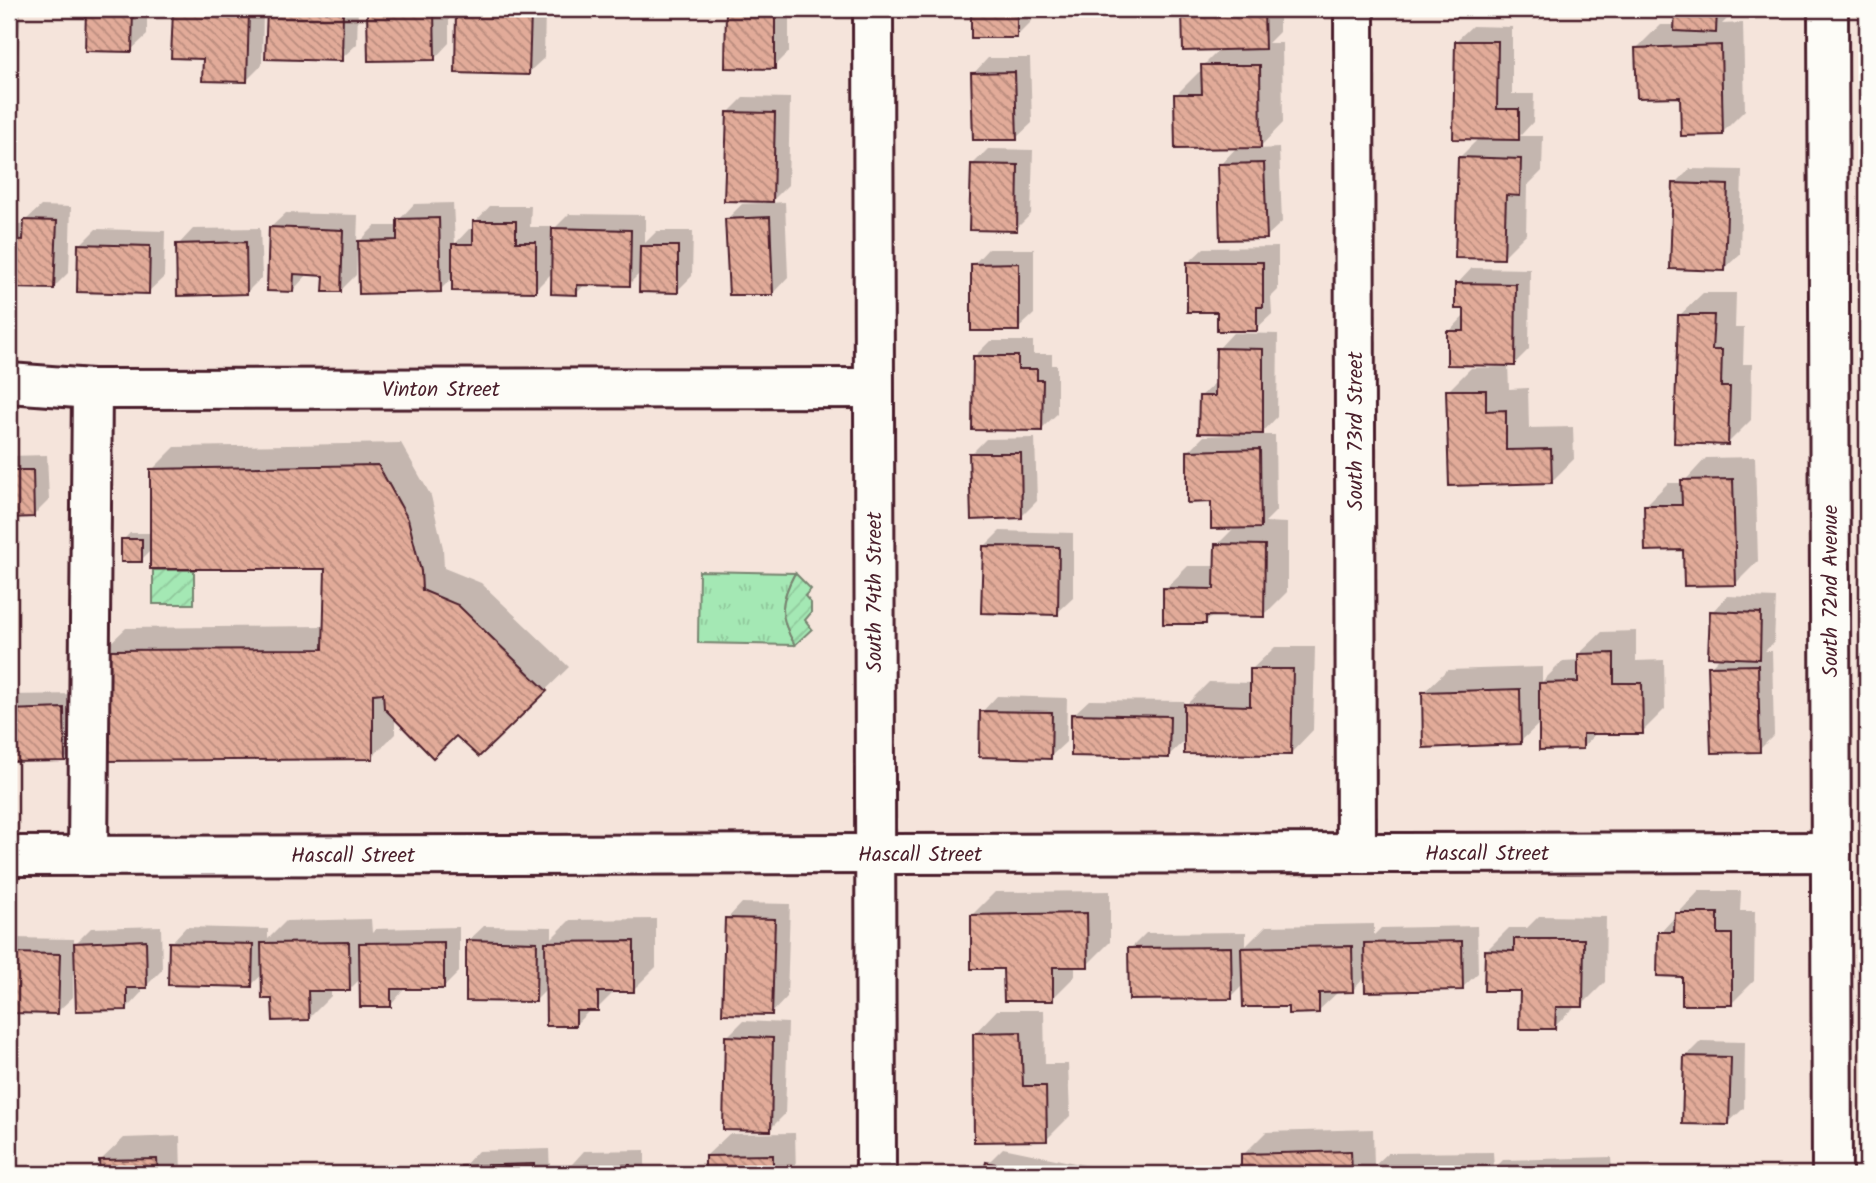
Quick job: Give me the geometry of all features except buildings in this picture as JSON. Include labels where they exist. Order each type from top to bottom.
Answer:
[{"type":"street","name":"South 74th Street","points":[[873,9],[876,1174]]},
{"type":"street","name":"South 73rd Street","points":[[1354,9],[1356,853]]},
{"type":"street","name":"South 72nd Avenue","points":[[1828,9],[1832,1174]]},
{"type":"street","name":"Vinton Street","points":[[9,383],[92,389],[873,388]]},
{"type":"street","points":[[88,856],[92,389]]},
{"type":"street","name":"Hascall Street","points":[[9,856],[1831,852]]},
{"type":"green space","points":[[153,570],[194,570],[194,604],[153,604]]},
{"type":"green space","points":[[699,571],[795,573],[786,592],[783,609],[786,625],[795,645],[698,643]]},
{"type":"green space","points":[[795,573],[811,589],[805,596],[811,603],[811,613],[805,620],[812,629],[795,645],[786,625],[783,609],[786,592]]}]
